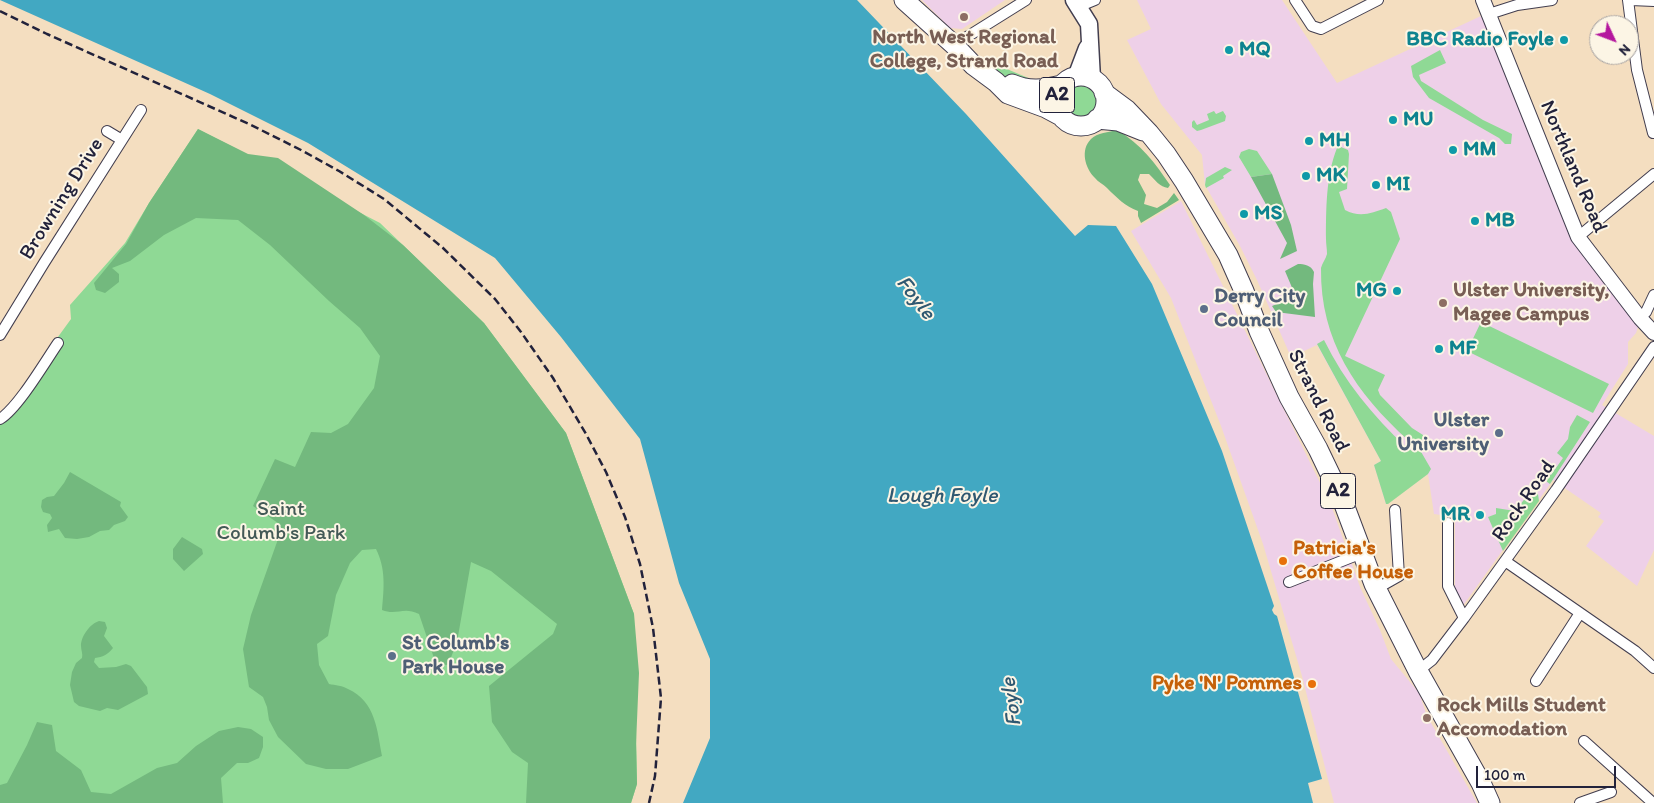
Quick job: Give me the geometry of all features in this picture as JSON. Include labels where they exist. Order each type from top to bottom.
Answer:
[{"type":"highway","name":"A2","points":[[904,0],[954,45],[973,65],[996,82],[1008,94],[1046,108],[1061,116]]},
{"type":"highway","name":"A2","points":[[996,82],[1036,90],[1076,80],[1097,82],[1104,93],[1105,107],[1097,119],[1084,126],[1077,126],[1066,121],[1057,109],[1056,100],[1058,92],[1076,80]]},
{"type":"highway","name":"Strand Road","points":[[1104,93],[1127,110],[1149,133],[1184,180],[1228,256],[1285,388],[1342,499],[1376,589],[1490,803]]},
{"type":"highway","name":"A2","points":[[1097,119],[1118,121],[1149,133]]},
{"type":"main road","name":"Northland Road","points":[[1483,0],[1578,237],[1640,318],[1654,333]]},
{"type":"main road","name":"A2","points":[[1076,4],[1089,24],[1091,37],[1076,80]]},
{"type":"street","points":[[954,45],[1026,0]]},
{"type":"street","points":[[1076,4],[1095,0]]},
{"type":"street","points":[[1295,0],[1312,26],[1321,29],[1378,0]]},
{"type":"street","points":[[1489,14],[1517,5],[1546,0]]},
{"type":"street","points":[[1653,133],[1637,70],[1629,0],[1654,1]]},
{"type":"street","name":"Browning Drive","points":[[0,335],[141,110]]},
{"type":"street","points":[[107,131],[122,140]]},
{"type":"street","points":[[1578,237],[1654,174]]},
{"type":"street","points":[[1640,318],[1646,312],[1654,295]]},
{"type":"street","points":[[0,418],[5,416],[17,401],[58,344]]},
{"type":"street","name":"Rock Road","points":[[1418,671],[1432,660],[1464,618],[1654,347]]},
{"type":"street","points":[[1376,589],[1399,576],[1395,510]]},
{"type":"street","points":[[1448,523],[1448,586],[1464,618]]},
{"type":"street","points":[[1289,582],[1362,553]]},
{"type":"street","points":[[1505,561],[1635,651],[1654,668]]},
{"type":"street","points":[[1536,681],[1580,613]]},
{"type":"street","points":[[1584,741],[1653,803]]},
{"type":"street","points":[[1580,803],[1611,792]]},
{"type":"shaded area","name":"North West Regional College, Strand Road","points":[[922,0],[1005,0],[962,29],[950,28]]},
{"type":"shaded area","name":"Ulster University, Magee Campus","points":[[1137,0],[1282,0],[1337,83],[1481,16],[1569,230],[1616,299],[1638,327],[1636,333],[1628,342],[1628,364],[1602,405],[1654,436],[1654,550],[1637,586],[1586,546],[1604,521],[1598,517],[1601,513],[1553,480],[1462,607],[1455,591],[1455,517],[1434,514],[1428,474],[1386,504],[1374,465],[1381,461],[1317,345],[1291,357],[1240,246],[1205,185],[1202,155],[1161,104],[1127,40],[1151,29]]},
{"type":"shaded area","points":[[1181,201],[1331,505],[1360,587],[1391,659],[1419,693],[1427,716],[1477,803],[1334,803],[1302,676],[1263,544],[1221,426],[1171,298],[1131,231]]},
{"type":"green space","points":[[1440,50],[1446,63],[1419,75],[1421,81],[1483,120],[1512,134],[1511,144],[1505,144],[1499,138],[1429,98],[1413,77],[1411,66]]},
{"type":"green space","points":[[976,56],[1035,81],[1010,79]]},
{"type":"green space","points":[[1081,85],[1087,86],[1092,90],[1096,95],[1096,107],[1092,112],[1087,116],[1081,117],[1075,116],[1070,112],[1066,107],[1065,101],[1066,95],[1070,90],[1075,86]]},
{"type":"green space","points":[[1214,111],[1216,114],[1223,111],[1226,116],[1225,121],[1197,131],[1192,127],[1194,120],[1197,125],[1209,120],[1207,114]]},
{"type":"green space","name":"Saint Columb's Park","points":[[198,129],[380,223],[484,323],[566,433],[634,614],[637,784],[631,803],[0,803],[0,423],[62,347],[55,341],[71,319],[70,305],[125,243]]},
{"type":"green space","points":[[198,129],[248,154],[278,158],[364,215],[403,245],[484,323],[566,433],[634,614],[639,673],[636,744],[637,784],[631,803],[526,803],[528,763],[512,752],[492,722],[489,686],[553,634],[557,624],[491,571],[471,562],[457,642],[448,665],[436,664],[419,614],[409,611],[387,612],[382,610],[383,571],[376,549],[362,550],[350,563],[336,595],[328,636],[317,644],[319,665],[329,684],[346,688],[364,701],[370,709],[374,718],[382,756],[348,769],[326,769],[306,764],[278,737],[269,720],[263,697],[249,687],[243,649],[251,615],[277,542],[278,523],[253,506],[275,459],[295,467],[311,432],[331,433],[348,424],[374,388],[380,356],[360,328],[270,245],[238,220],[196,218],[164,235],[130,261],[112,268],[119,274],[119,282],[105,293],[96,290],[94,283],[126,244],[149,203]]},
{"type":"green space","points":[[1117,130],[1126,135],[1147,154],[1170,185],[1168,188],[1162,186],[1149,174],[1140,174],[1138,180],[1146,195],[1144,204],[1157,208],[1167,202],[1174,193],[1179,200],[1141,223],[1138,211],[1121,201],[1098,181],[1086,164],[1086,148],[1091,139],[1100,134]]},
{"type":"green space","points":[[1341,147],[1348,150],[1349,154],[1347,189],[1339,192],[1345,210],[1361,214],[1386,208],[1391,212],[1400,239],[1345,356],[1385,375],[1378,390],[1380,395],[1412,428],[1423,435],[1424,437],[1420,442],[1408,440],[1372,404],[1345,364],[1334,342],[1327,319],[1322,294],[1321,268],[1327,254],[1327,193],[1333,158],[1337,148]]},
{"type":"green space","points":[[1249,149],[1257,151],[1272,174],[1251,177],[1239,157],[1241,152]]},
{"type":"green space","points":[[1225,167],[1232,170],[1223,176],[1224,178],[1206,188],[1206,178]]},
{"type":"green space","points":[[1272,174],[1291,225],[1297,251],[1280,259],[1287,243],[1251,177]]},
{"type":"green space","points":[[1298,264],[1309,266],[1314,272],[1315,317],[1276,312],[1272,306],[1286,300],[1285,294],[1293,290],[1285,271]]},
{"type":"green space","points":[[1481,322],[1609,384],[1593,413],[1467,351]]},
{"type":"green space","points":[[1324,340],[1341,370],[1360,397],[1406,447],[1412,451],[1420,450],[1431,469],[1428,474],[1388,504],[1386,504],[1374,465],[1381,461],[1317,344]]},
{"type":"green space","points":[[1577,415],[1590,422],[1550,484],[1543,479],[1544,471],[1551,475],[1563,458],[1557,453],[1568,439],[1570,427]]},
{"type":"green space","points":[[70,472],[121,502],[120,506],[128,517],[125,521],[114,525],[109,530],[77,539],[65,538],[59,529],[48,532],[47,525],[52,518],[50,514],[43,512],[41,507],[42,500],[54,496]]},
{"type":"green space","points":[[1531,491],[1538,494],[1539,501],[1503,551],[1488,517],[1496,514],[1496,508],[1515,511]]},
{"type":"green space","points":[[182,537],[202,549],[203,554],[184,571],[173,559],[173,549]]},
{"type":"green space","points":[[99,621],[105,622],[107,628],[104,636],[113,648],[105,655],[95,658],[94,662],[99,668],[116,667],[126,664],[131,666],[147,687],[148,694],[118,710],[107,708],[100,711],[79,706],[74,702],[70,685],[76,663],[82,658],[81,646],[84,634]]},
{"type":"green space","points":[[37,722],[52,725],[56,751],[81,770],[91,792],[111,794],[157,768],[177,763],[196,746],[219,731],[238,727],[251,729],[263,737],[263,747],[259,758],[248,763],[237,763],[221,778],[223,803],[0,803],[0,785],[7,783]]},
{"type":"water","name":"Lough Foyle","points":[[0,0],[857,0],[966,114],[1075,236],[1088,225],[1116,226],[1152,284],[1222,451],[1274,606],[1272,610],[1277,616],[1322,779],[1308,783],[1313,803],[683,803],[710,738],[710,659],[679,583],[640,439],[561,337],[495,258],[308,143],[210,94]]},
{"type":"railway","points":[[0,11],[47,34],[249,124],[339,171],[384,199],[443,248],[495,299],[553,378],[586,434],[606,472],[625,517],[640,564],[653,628],[661,698],[655,776],[649,803]]},
{"type":"place","name":"North West Regional College, Strand Road","points":[[964,17]]},
{"type":"place","name":"BBC Radio Foyle","points":[[1564,40]]},
{"type":"place","name":"MQ","points":[[1229,50]]},
{"type":"place","name":"MU","points":[[1393,120]]},
{"type":"place","name":"MH","points":[[1309,141]]},
{"type":"place","name":"MM","points":[[1453,150]]},
{"type":"place","name":"MK","points":[[1306,176]]},
{"type":"place","name":"MI","points":[[1376,185]]},
{"type":"place","name":"MS","points":[[1244,214]]},
{"type":"place","name":"MB","points":[[1475,221]]},
{"type":"place","name":"MG","points":[[1397,291]]},
{"type":"place","name":"Ulster University, Magee Campus","points":[[1443,303]]},
{"type":"place","name":"Derry City Council","points":[[1204,309]]},
{"type":"place","name":"MF","points":[[1439,349]]},
{"type":"place","name":"Ulster University","points":[[1499,433]]},
{"type":"place","name":"MR","points":[[1480,515]]},
{"type":"place","name":"Patricia's Coffee House","points":[[1283,561]]},
{"type":"place","name":"St Columb's Park House","points":[[392,656]]},
{"type":"place","name":"Pyke 'N' Pommes","points":[[1312,684]]},
{"type":"place","name":"Rock Mills Student Accomodation","points":[[1427,718]]},
{"type":"water label","name":"Foyle","points":[[915,298]]},
{"type":"water label","name":"Foyle","points":[[1012,702]]}]
